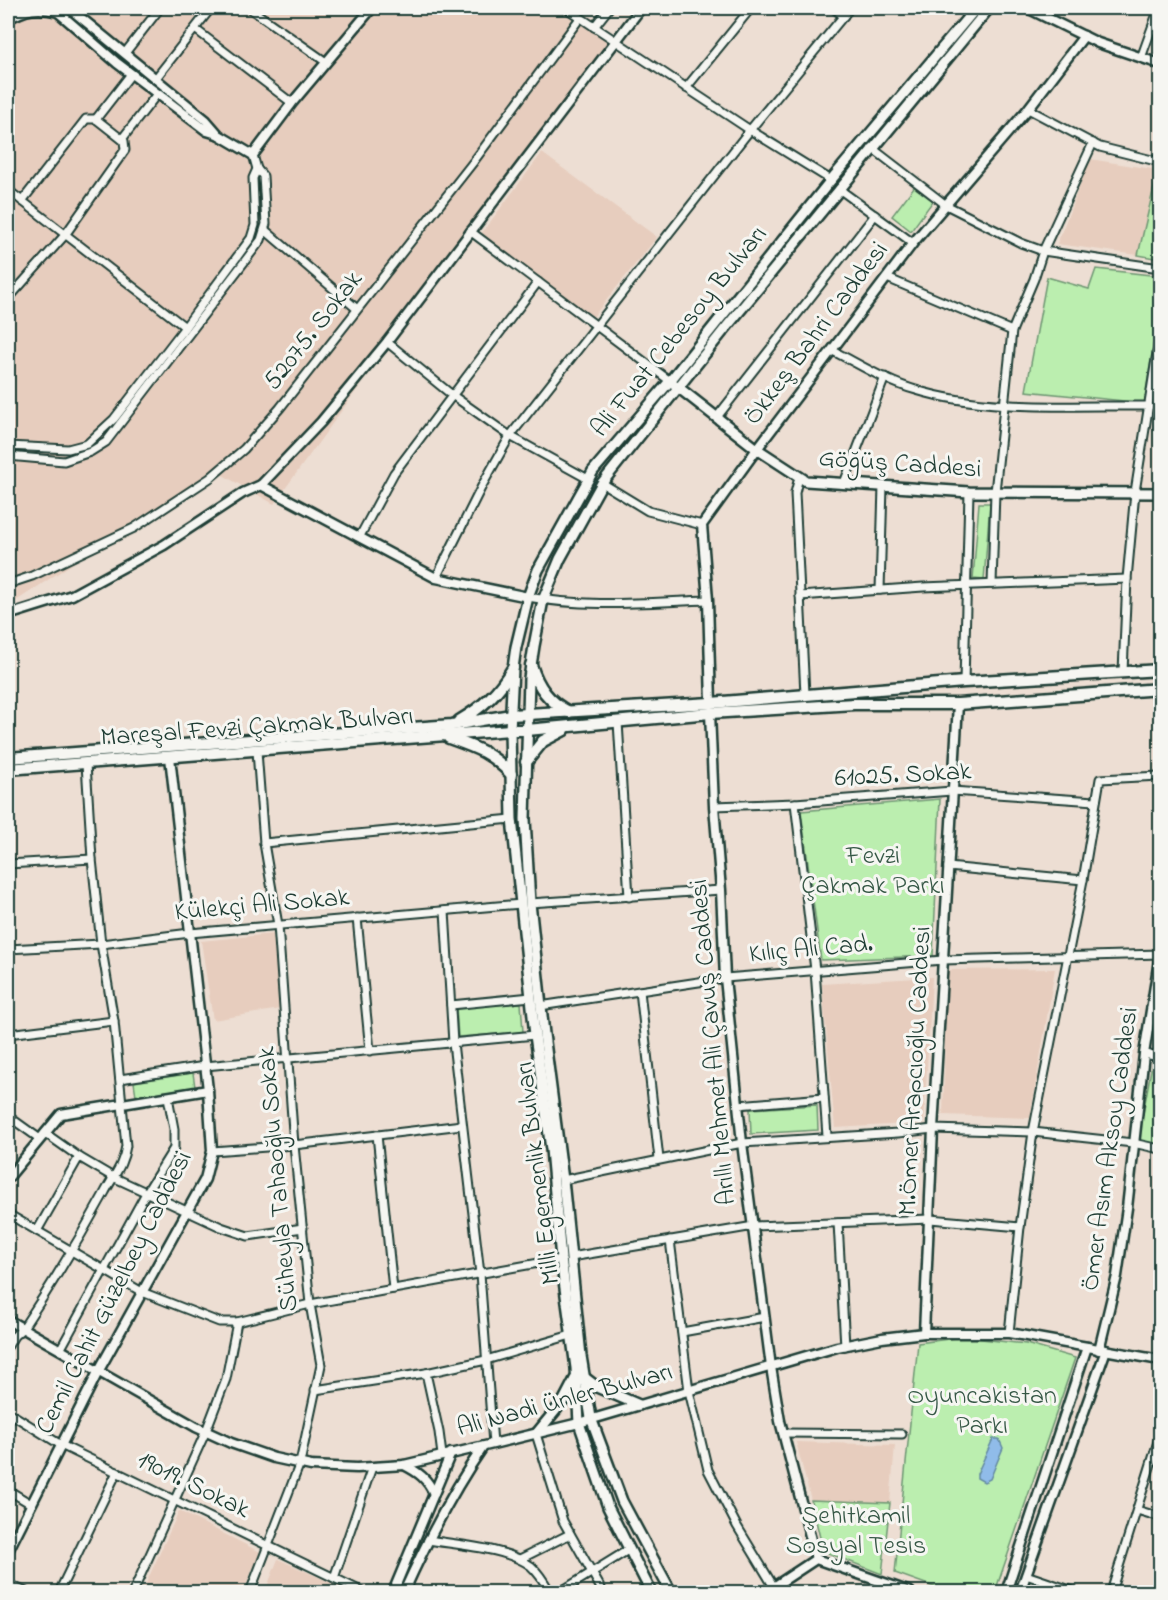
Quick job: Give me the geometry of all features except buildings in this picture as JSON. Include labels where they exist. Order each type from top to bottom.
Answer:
[{"type":"main road","name":"Ali Fuat Cebesoy Bulvarı","points":[[510,730],[513,668],[528,597],[538,570],[588,479],[831,180],[976,8]]},
{"type":"main road","name":"Milli Egemenlik Bulvarı","points":[[651,1593],[608,1507],[579,1423],[580,1377],[535,1035],[525,903],[526,762],[531,665],[543,600],[564,550],[602,483],[872,148],[989,8]]},
{"type":"main road","name":"Göğüş Caddesi","points":[[669,381],[757,449],[806,481],[969,492],[1161,493]]},
{"type":"main road","points":[[531,665],[535,678],[553,704],[569,712]]},
{"type":"main road","points":[[452,725],[481,708],[505,681],[513,668]]},
{"type":"main road","points":[[710,708],[805,694],[1161,670]]},
{"type":"main road","points":[[8,758],[452,725],[511,715],[854,704],[957,704],[1161,689]]},
{"type":"main road","name":"Mareşal Fevzi Çakmak Bulvarı","points":[[8,769],[569,727],[710,708]]},
{"type":"main road","points":[[526,762],[543,741],[569,727]]},
{"type":"main road","name":"Milli Egemenlik Bulvarı","points":[[510,730],[512,819],[563,1180],[571,1335],[591,1418],[622,1501],[671,1593]]},
{"type":"main road","points":[[446,736],[484,750],[497,759],[511,774]]},
{"type":"main road","points":[[536,1434],[580,1377],[639,1405]]},
{"type":"street","points":[[8,19],[32,8],[46,8],[58,12],[131,74],[207,131],[219,135],[253,155],[257,169],[263,176],[266,218],[265,230],[258,245],[106,442],[90,452],[64,461],[8,456]]},
{"type":"street","points":[[69,8],[206,120],[219,135]]},
{"type":"street","points":[[125,53],[160,8]]},
{"type":"street","points":[[156,78],[212,8]]},
{"type":"street","points":[[249,8],[326,62]]},
{"type":"street","points":[[253,155],[292,103],[372,8]]},
{"type":"street","points":[[566,8],[750,130],[831,180]]},
{"type":"street","points":[[594,27],[609,8]]},
{"type":"street","points":[[8,615],[72,595],[164,544],[243,493],[261,485],[321,422],[387,342],[641,8]]},
{"type":"street","points":[[686,88],[751,8]]},
{"type":"street","points":[[833,8],[844,16]]},
{"type":"street","points":[[436,578],[510,436],[598,327],[750,130],[850,8]]},
{"type":"street","points":[[1027,8],[1084,36],[1161,64]]},
{"type":"street","points":[[1141,58],[1158,8]]},
{"type":"street","name":"52075. Sokak","points":[[8,584],[32,576],[134,528],[210,478],[244,449],[280,408],[474,161],[580,18]]},
{"type":"street","points":[[195,29],[292,103]]},
{"type":"street","name":"Ökkeş Bahri Caddesi","points":[[702,525],[913,243],[1028,109],[1084,36]]},
{"type":"street","points":[[96,119],[131,74]]},
{"type":"street","points":[[122,139],[157,94]]},
{"type":"street","points":[[1028,109],[1100,147],[1161,162]]},
{"type":"street","points":[[8,299],[65,235],[125,150],[125,143],[96,119],[89,118],[84,121],[22,201]]},
{"type":"street","points":[[992,584],[995,492],[1012,331],[1043,251],[1093,143]]},
{"type":"street","points":[[872,148],[946,205],[990,228],[1043,251],[1161,268]]},
{"type":"street","points":[[8,446],[60,450],[87,444],[114,419],[250,238],[255,225],[253,178],[257,169]]},
{"type":"street","points":[[839,189],[913,243]]},
{"type":"street","points":[[8,190],[185,327]]},
{"type":"street","points":[[717,417],[875,215]]},
{"type":"street","points":[[265,230],[357,309]]},
{"type":"street","points":[[470,231],[669,381]]},
{"type":"street","points":[[887,278],[1012,331]]},
{"type":"street","points":[[360,536],[394,473],[538,282]]},
{"type":"street","points":[[1123,672],[1127,579],[1135,492],[1161,334]]},
{"type":"street","points":[[387,342],[452,394],[510,436],[588,479]]},
{"type":"street","points":[[833,351],[914,390],[948,398],[1004,404],[1149,406]]},
{"type":"street","points":[[844,483],[885,377]]},
{"type":"street","points":[[799,477],[795,493],[805,694]]},
{"type":"street","points":[[602,483],[648,511],[702,525],[708,600],[710,708]]},
{"type":"street","points":[[261,485],[436,578],[543,600],[603,603],[708,600]]},
{"type":"street","points":[[880,590],[883,486]]},
{"type":"street","points":[[964,682],[969,492]]},
{"type":"street","points":[[800,596],[992,584],[1127,579]]},
{"type":"street","name":"M.Ömer Arapcıoğlu Caddesi","points":[[924,1333],[957,704]]},
{"type":"street","name":"Arıllı Mehmet Ali Çavuş Caddesi","points":[[710,708],[725,978],[742,1143],[771,1367],[783,1433],[816,1558]]},
{"type":"street","points":[[618,722],[629,897]]},
{"type":"street","name":"Süheyla Tahaoğlu Sokak","points":[[250,1593],[300,1463],[321,1365],[310,1304],[294,1145],[278,925],[264,843],[256,751]]},
{"type":"street","name":"Cemil Cahit Güzelbey Caddesi","points":[[8,1551],[98,1372],[205,1179],[212,1151],[208,1090],[170,757]]},
{"type":"street","points":[[8,1346],[23,1328],[72,1252],[113,1177],[124,1162],[126,1146],[123,1104],[114,1021],[101,944],[92,859],[86,764]]},
{"type":"street","points":[[1009,1334],[1033,1132],[1083,880],[1100,778],[1161,776]]},
{"type":"street","name":"61025. Sokak","points":[[714,806],[795,803],[952,791],[1095,801]]},
{"type":"street","points":[[795,803],[815,970],[827,1136]]},
{"type":"street","points":[[264,843],[512,819]]},
{"type":"street","points":[[8,864],[92,859]]},
{"type":"street","points":[[948,867],[1083,880]]},
{"type":"street","name":"Külekçi Ali Sokak","points":[[8,950],[101,944],[190,933],[525,903],[721,890]]},
{"type":"street","points":[[445,911],[453,1043],[480,1274],[493,1444]]},
{"type":"street","points":[[357,918],[370,1051]]},
{"type":"street","name":"Kılıç Ali Cad.","points":[[540,1006],[725,978],[815,970],[943,960],[1160,954]]},
{"type":"street","name":"Ömer Asım Aksoy Caddesi","points":[[1020,1593],[1103,1350],[1127,1208],[1144,1054],[1160,954]]},
{"type":"street","points":[[640,991],[659,1159]]},
{"type":"street","points":[[451,1005],[531,997]]},
{"type":"street","points":[[8,1034],[114,1021]]},
{"type":"street","points":[[120,1079],[205,1066],[535,1035]]},
{"type":"street","points":[[1144,1054],[1161,1057]]},
{"type":"street","points":[[8,1178],[61,1114],[208,1090]]},
{"type":"street","points":[[60,1350],[146,1193],[174,1148],[174,1130],[168,1097]]},
{"type":"street","points":[[738,1105],[824,1098]]},
{"type":"street","points":[[8,1116],[113,1177],[221,1227],[248,1236],[303,1228]]},
{"type":"street","points":[[212,1151],[294,1145],[462,1125]]},
{"type":"street","points":[[563,1180],[742,1143],[933,1129],[1033,1132],[1133,1143],[1161,1149]]},
{"type":"street","points":[[377,1135],[393,1289]]},
{"type":"street","points":[[37,1231],[79,1157]]},
{"type":"street","points":[[8,1214],[142,1292],[219,1322],[237,1322],[310,1304],[754,1226],[930,1219],[1020,1227]]},
{"type":"street","points":[[838,1223],[845,1346]]},
{"type":"street","points":[[670,1240],[689,1391],[708,1470],[737,1526],[776,1590]]},
{"type":"street","points":[[682,1332],[765,1317]]},
{"type":"street","name":"Ali Nadi Ünler Bulvarı","points":[[8,1320],[98,1372],[231,1443],[274,1458],[300,1463],[357,1468],[404,1464],[483,1447],[579,1423],[845,1346],[924,1333],[1009,1334],[1161,1360]]},
{"type":"street","points":[[133,1593],[206,1431],[226,1379],[237,1322]]},
{"type":"street","points":[[315,1390],[426,1373],[486,1360],[571,1335]]},
{"type":"street","points":[[1006,1593],[1087,1347]]},
{"type":"street","points":[[393,1593],[434,1494],[446,1454],[426,1373]]},
{"type":"street","name":"19019. Sokak","points":[[8,1412],[61,1445],[363,1593]]},
{"type":"street","points":[[783,1433],[902,1434]]},
{"type":"street","points":[[536,1434],[563,1521],[603,1593]]},
{"type":"street","points":[[1111,1593],[1161,1435]]},
{"type":"street","points":[[404,1593],[428,1540],[460,1481],[483,1447]]},
{"type":"street","points":[[404,1464],[424,1477],[434,1494]]},
{"type":"street","points":[[334,1578],[372,1467]]},
{"type":"street","points":[[59,1593],[117,1472]]},
{"type":"street","points":[[8,1490],[31,1504]]},
{"type":"street","points":[[1137,1510],[1161,1516]]},
{"type":"street","points":[[520,1559],[570,1533]]},
{"type":"street","points":[[428,1540],[513,1555],[532,1567],[543,1579],[550,1593]]},
{"type":"street","points":[[560,1593],[628,1550]]},
{"type":"street","points":[[766,1593],[776,1590],[816,1558],[909,1592]]},
{"type":"street","points":[[1026,1575],[1076,1593]]},
{"type":"street","points":[[8,1584],[26,1593]]},
{"type":"shaded area","points":[[8,8],[579,8],[614,35],[274,504],[214,470],[13,603],[8,604]]},
{"type":"shaded area","points":[[542,153],[657,237],[593,317],[481,234]]},
{"type":"shaded area","points":[[1090,159],[1158,170],[1138,255],[1057,244]]},
{"type":"shaded area","points":[[273,934],[280,1009],[213,1020],[201,941]]},
{"type":"shaded area","points":[[1055,969],[1030,1118],[943,1115],[947,970]]},
{"type":"shaded area","points":[[932,977],[924,1123],[835,1128],[822,984]]},
{"type":"shaded area","points":[[796,1442],[895,1445],[890,1503],[811,1500]]},
{"type":"shaded area","points":[[179,1511],[260,1552],[243,1592],[142,1592]]},
{"type":"shaded area","points":[[278,1559],[349,1591],[349,1592],[265,1592]]},
{"type":"green space","points":[[1158,170],[1160,171],[1160,259],[1138,255]]},
{"type":"green space","points":[[914,187],[933,201],[911,231],[892,216]]},
{"type":"green space","points":[[1096,269],[1160,276],[1160,303],[1144,403],[1026,391],[1047,277],[1089,289]]},
{"type":"green space","points":[[979,503],[990,503],[984,580],[973,579]]},
{"type":"green space","name":"Fevzi Çakmak Parkı","points":[[940,799],[933,956],[821,960],[801,811]]},
{"type":"green space","points":[[521,1003],[523,1032],[458,1037],[456,1008]]},
{"type":"green space","points":[[1153,1059],[1160,1061],[1160,1145],[1138,1141]]},
{"type":"green space","points":[[193,1073],[195,1087],[136,1096],[134,1082]]},
{"type":"green space","points":[[817,1105],[818,1130],[751,1134],[750,1109]]},
{"type":"green space","name":"Oyuncakistan Parkı","points":[[964,1337],[1026,1344],[1075,1358],[995,1592],[948,1592],[895,1573],[918,1343]]},
{"type":"green space","name":"Şehitkamil Sosyal Tesis","points":[[811,1500],[890,1503],[882,1574],[825,1552]]},
{"type":"water","points":[[993,1439],[999,1439],[1003,1448],[990,1479],[984,1482],[977,1478],[977,1474]]}]
